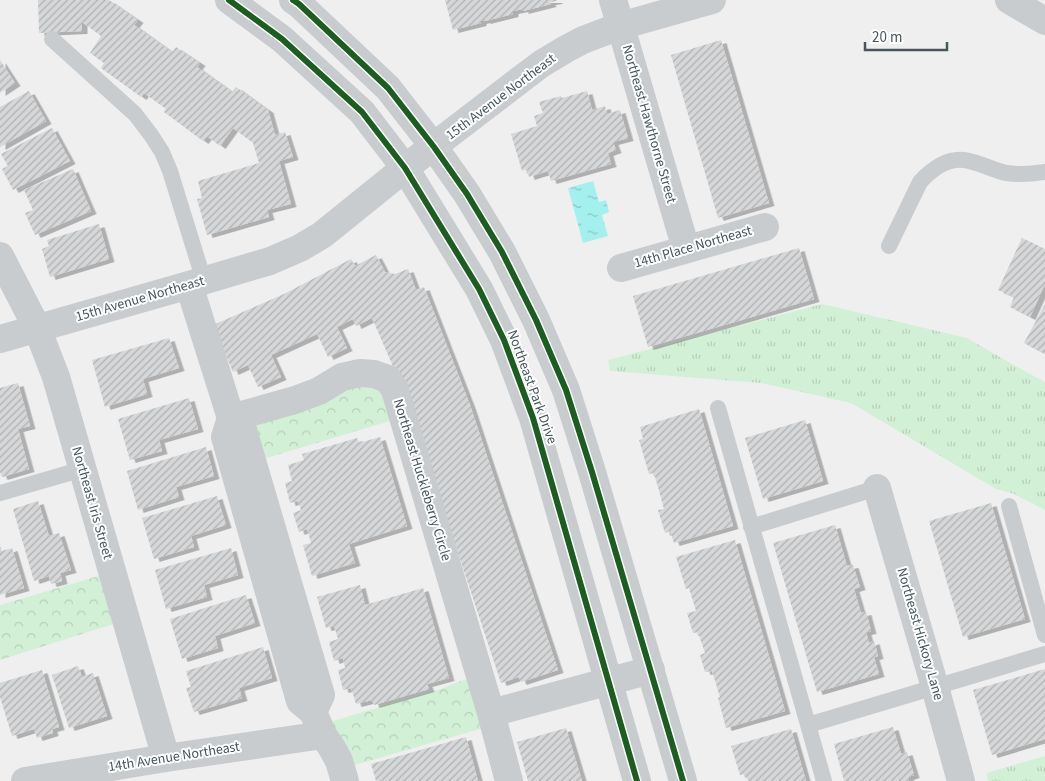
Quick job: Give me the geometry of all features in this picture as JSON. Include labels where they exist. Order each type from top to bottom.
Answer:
[{"type":"street","name":"Northeast Park Drive","points":[[229,0],[282,39],[362,112],[405,168],[479,289],[504,340],[533,418],[637,781]]},
{"type":"street","name":"Northeast Park Drive","points":[[292,0],[299,4],[388,88],[434,147],[467,194],[502,252],[536,320],[566,390],[683,781]]},
{"type":"street","name":"Northeast Hawthorne Street","points":[[613,0],[686,249]]},
{"type":"street","name":"15th Avenue Northeast","points":[[0,339],[270,261],[300,248],[322,235],[405,168],[541,64],[583,40],[620,26],[712,0]]},
{"type":"street","points":[[1009,0],[1045,20]]},
{"type":"street","name":"14th Place Northeast","points":[[621,268],[765,227]]},
{"type":"street","name":"Northeast Iris Street","points":[[0,256],[37,328],[56,377],[166,758]]},
{"type":"street","points":[[196,283],[231,418],[225,437],[300,701],[318,724],[332,748],[339,761],[345,781]]},
{"type":"street","name":"Northeast Huckleberry Circle","points":[[231,418],[296,400],[319,391],[342,377],[360,373],[374,374],[388,380],[395,390],[398,399],[510,781]]},
{"type":"street","name":"Northeast Hickory Lane","points":[[877,488],[936,687],[961,781]]},
{"type":"street","points":[[491,713],[650,670]]},
{"type":"street","name":"14th Avenue Northeast","points":[[25,781],[166,758],[318,724]]},
{"type":"lane","points":[[52,39],[135,114],[158,146],[170,171],[196,283]]},
{"type":"lane","points":[[889,246],[920,182],[937,167],[950,162],[964,160],[1004,173],[1028,174],[1045,172]]},
{"type":"lane","points":[[718,408],[824,781]]},
{"type":"lane","points":[[0,493],[83,469]]},
{"type":"lane","points":[[751,527],[877,488]]},
{"type":"lane","points":[[1009,506],[1045,635]]},
{"type":"lane","points":[[808,726],[1045,654]]},
{"type":"green space","points":[[822,304],[967,338],[1045,382],[1045,510],[1014,494],[996,489],[851,403],[761,383],[610,371],[608,360]]},
{"type":"green space","points":[[374,374],[403,417],[253,462],[243,430]]},
{"type":"green space","points":[[112,572],[126,620],[0,660],[0,605]]},
{"type":"green space","points":[[480,675],[494,725],[341,769],[319,725],[441,689]]},
{"type":"green space","points":[[1045,756],[1045,781],[989,781],[986,773]]},
{"type":"water","points":[[593,181],[599,202],[606,200],[609,212],[602,215],[608,236],[583,243],[568,188]]},
{"type":"building","points":[[38,0],[109,0],[138,20],[134,25],[172,52],[176,47],[200,63],[197,67],[232,92],[236,87],[268,110],[275,135],[285,132],[293,157],[279,161],[291,204],[267,210],[269,217],[207,235],[197,199],[202,198],[198,181],[259,163],[253,143],[233,128],[220,146],[207,136],[203,141],[164,112],[166,109],[144,93],[141,97],[101,68],[104,63],[90,53],[101,36],[82,22],[82,31],[39,33]]},
{"type":"building","points":[[445,0],[557,1],[523,11],[523,9],[513,11],[513,14],[453,30]]},
{"type":"building","points":[[721,40],[769,203],[718,218],[671,55]]},
{"type":"building","points":[[0,60],[15,83],[0,93]]},
{"type":"building","points":[[29,91],[46,121],[0,147],[0,107]]},
{"type":"building","points":[[587,91],[592,110],[605,106],[607,114],[620,110],[628,138],[613,142],[616,150],[608,153],[611,164],[551,181],[548,171],[529,177],[527,169],[522,171],[511,134],[537,126],[534,116],[543,113],[539,102]]},
{"type":"building","points":[[52,128],[70,161],[13,190],[2,169],[8,166],[1,154]]},
{"type":"building","points":[[73,169],[91,211],[35,235],[25,213],[33,210],[24,190]]},
{"type":"building","points":[[99,224],[109,259],[50,277],[42,249],[49,246],[47,240]]},
{"type":"building","points":[[1022,238],[1045,249],[1045,284],[1030,317],[1010,307],[1014,297],[998,290]]},
{"type":"building","points":[[799,248],[814,299],[648,347],[633,296]]},
{"type":"building","points":[[376,255],[385,272],[395,274],[408,269],[416,290],[424,287],[470,405],[558,670],[521,682],[519,677],[501,683],[425,453],[395,371],[372,318],[356,326],[353,319],[337,327],[347,348],[328,357],[317,334],[271,355],[281,377],[258,387],[248,365],[233,372],[213,325],[284,294],[351,259],[355,266]]},
{"type":"building","points":[[1045,304],[1045,354],[1024,343]]},
{"type":"building","points":[[169,338],[179,368],[143,379],[147,394],[105,407],[92,360]]},
{"type":"building","points":[[18,383],[30,426],[18,429],[29,469],[2,477],[0,472],[0,388]]},
{"type":"building","points":[[189,398],[198,429],[159,440],[162,451],[130,460],[118,419]]},
{"type":"building","points":[[699,409],[733,526],[674,543],[670,531],[665,533],[658,510],[664,509],[654,473],[649,474],[639,440],[643,439],[640,427]]},
{"type":"building","points":[[805,420],[823,481],[763,499],[745,438]]},
{"type":"building","points":[[380,437],[407,526],[349,544],[355,563],[312,576],[303,545],[311,543],[307,529],[299,532],[293,513],[301,510],[298,501],[290,503],[285,483],[292,481],[288,465],[304,460],[302,454],[357,438],[359,443]]},
{"type":"building","points":[[206,447],[214,476],[176,487],[179,497],[138,510],[127,471]]},
{"type":"building","points":[[217,496],[226,525],[191,536],[194,547],[154,559],[142,518]]},
{"type":"building","points":[[38,501],[49,536],[59,533],[71,570],[60,573],[62,581],[51,584],[49,576],[34,581],[13,509]]},
{"type":"building","points":[[991,503],[1025,619],[963,637],[929,521]]},
{"type":"building","points":[[835,525],[847,566],[853,565],[860,587],[854,589],[861,613],[866,612],[871,631],[866,632],[869,643],[874,641],[878,656],[874,657],[879,674],[817,692],[773,543]]},
{"type":"building","points":[[735,540],[785,711],[726,728],[718,698],[720,697],[712,671],[705,672],[700,655],[705,653],[698,632],[693,633],[687,613],[696,611],[689,588],[686,589],[676,557]]},
{"type":"building","points":[[0,546],[2,551],[12,548],[24,588],[0,595]]},
{"type":"building","points":[[231,548],[238,575],[204,585],[207,597],[166,609],[155,570]]},
{"type":"building","points":[[360,585],[365,605],[423,588],[449,678],[427,684],[429,689],[374,705],[372,700],[356,704],[351,688],[343,690],[338,670],[345,668],[343,658],[334,661],[329,642],[338,639],[334,626],[326,628],[317,597]]},
{"type":"building","points":[[246,595],[255,623],[215,636],[218,648],[182,659],[170,619]]},
{"type":"building","points":[[263,647],[272,678],[239,688],[242,698],[194,712],[186,688],[191,687],[186,671]]},
{"type":"building","points":[[78,666],[82,677],[93,673],[107,716],[69,728],[52,675]]},
{"type":"building","points":[[1045,669],[1045,739],[992,755],[973,690]]},
{"type":"building","points":[[42,670],[59,727],[52,729],[53,733],[37,738],[34,729],[12,736],[0,697],[0,683]]},
{"type":"building","points":[[893,727],[901,754],[907,752],[914,775],[908,777],[909,781],[844,781],[834,744]]},
{"type":"building","points":[[566,728],[582,781],[528,781],[517,742]]},
{"type":"building","points":[[791,729],[806,781],[748,781],[745,774],[740,775],[731,746]]},
{"type":"building","points":[[466,737],[478,781],[376,781],[371,764]]},
{"type":"cycle path","points":[[229,0],[282,39],[362,112],[405,168],[479,289],[504,340],[533,418],[637,781]]},
{"type":"cycle path","points":[[293,0],[388,88],[434,147],[467,194],[502,252],[536,320],[566,390],[683,781]]}]
